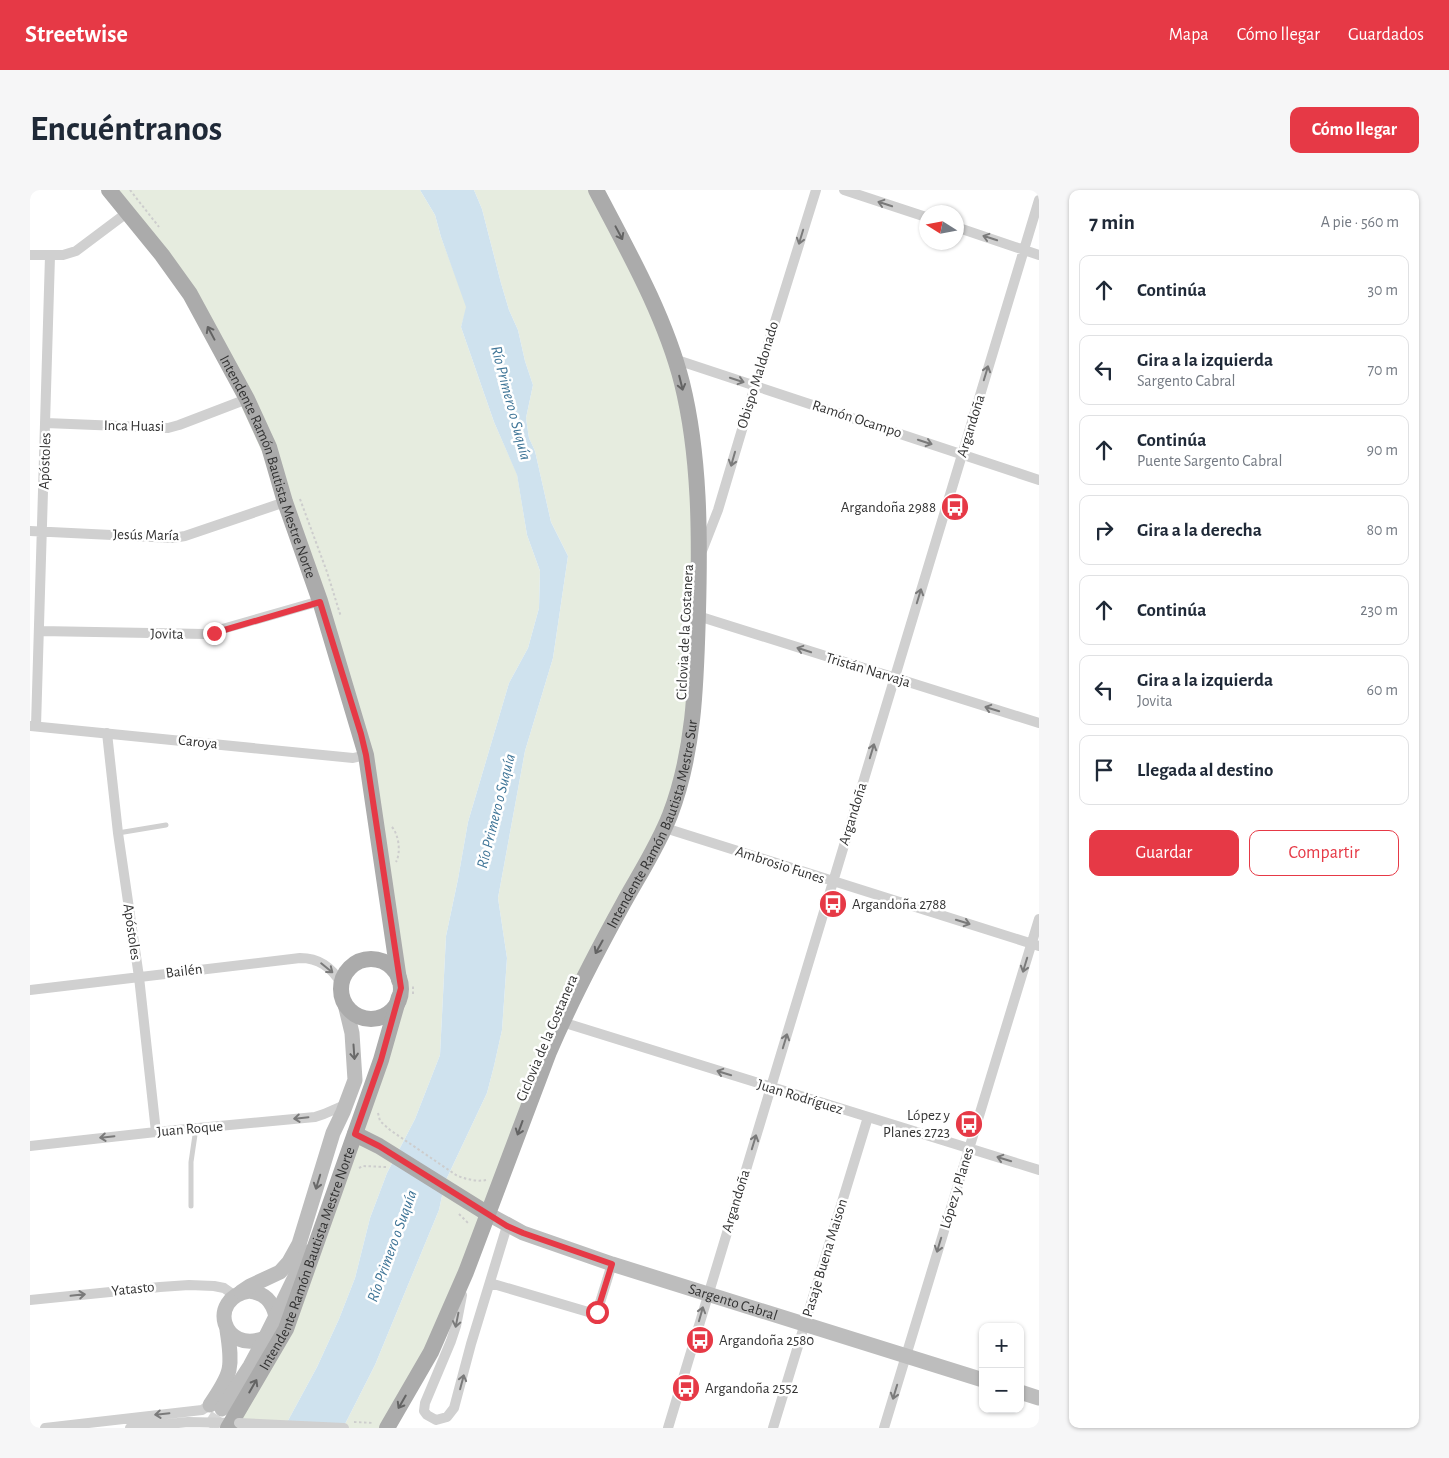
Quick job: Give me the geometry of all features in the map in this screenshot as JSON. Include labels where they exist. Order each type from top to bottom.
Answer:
[{"type":"main road","name":"Intendente Ramón Bautista Mestre Norte","points":[[109,190],[162,254],[190,294],[247,399],[269,447],[285,502],[320,602],[366,755],[399,980]]},
{"type":"main road","name":"Intendente Ramón Bautista Mestre Sur","points":[[387,1428],[431,1352],[466,1272],[562,1022],[583,977],[664,828],[677,794],[690,738],[695,702],[699,560],[696,478],[682,383],[639,272],[596,190]]},
{"type":"main road","points":[[379,960],[388,964],[395,971],[399,980],[401,988],[396,1005],[380,1017],[370,1019],[360,1017],[352,1012],[342,998],[341,983],[345,974],[351,966],[359,961],[379,960]]},
{"type":"main road","name":"Intendente Ramón Bautista Mestre Norte","points":[[233,1425],[286,1329],[381,1060],[399,997]]},
{"type":"main road","points":[[355,1134],[379,1146],[488,1214]]},
{"type":"street","name":"Obispo Maldonado","points":[[699,560],[718,510],[754,386],[816,190]]},
{"type":"street","points":[[844,190],[919,215]]},
{"type":"street","name":"Argandoña","points":[[668,1428],[1039,200]]},
{"type":"street","points":[[30,255],[50,256],[69,254],[76,251],[128,212]]},
{"type":"street","points":[[964,230],[1039,254]]},
{"type":"street","name":"Apóstoles","points":[[33,726],[40,631],[50,256]]},
{"type":"street","name":"Ramón Ocampo","points":[[674,359],[1039,480]]},
{"type":"street","name":"Inca Huasi","points":[[46,423],[168,428],[247,399]]},
{"type":"street","name":"Jesús María","points":[[30,531],[173,538],[185,536],[285,502]]},
{"type":"street","name":"Jovita","points":[[40,631],[206,634],[320,602]]},
{"type":"street","name":"Tristán Narvaja","points":[[698,616],[1039,723]]},
{"type":"street","name":"Caroya","points":[[33,726],[353,758],[366,755]]},
{"type":"street","name":"Apóstoles","points":[[107,733],[118,833],[139,977],[156,1132]]},
{"type":"street","name":"Ambrosio Funes","points":[[664,828],[1035,945]]},
{"type":"street","name":"López y Planes","points":[[884,1428],[968,1148],[1035,945],[1039,919]]},
{"type":"street","name":"Bailén","points":[[30,990],[309,958],[329,968],[341,983]]},
{"type":"street","points":[[216,1407],[230,1370],[231,1353],[224,1315],[225,1308],[238,1294],[250,1286],[280,1272],[295,1253],[333,1133],[347,1104],[355,1080],[352,1033],[345,1004]]},
{"type":"street","name":"Juan Rodríguez","points":[[562,1022],[1039,1170]]},
{"type":"street","name":"Juan Roque","points":[[30,1146],[315,1117],[347,1104]]},
{"type":"street","name":"Pasaje Buena Maison","points":[[773,1428],[868,1117]]},
{"type":"street","points":[[45,1428],[216,1407],[250,1366],[333,1197]]},
{"type":"street","name":"Sargento Cabral","points":[[488,1214],[523,1233],[612,1264],[979,1379]]},
{"type":"street","points":[[466,1272],[454,1334],[425,1403],[424,1411],[432,1418],[442,1419],[447,1417],[454,1408],[507,1226]]},
{"type":"street","points":[[490,1283],[595,1314],[612,1264]]},
{"type":"street","name":"Yatasto","points":[[30,1300],[160,1287],[189,1286],[219,1287],[238,1294]]},
{"type":"street","points":[[238,1294],[257,1292],[264,1295],[270,1301],[276,1316]]},
{"type":"street","points":[[227,1330],[240,1341],[248,1343],[265,1338]]},
{"type":"street","points":[[1024,1393],[1039,1398]]},
{"type":"street","points":[[130,1428],[188,1422],[344,1428]]},
{"type":"lane","points":[[118,833],[166,825]]},
{"type":"lane","points":[[191,1206],[191,1162],[196,1128]]},
{"type":"path","points":[[390,1130],[456,1175],[478,1181],[489,1179]]},
{"type":"shaded area","points":[[109,190],[420,190],[435,215],[441,237],[467,307],[461,327],[494,422],[517,474],[527,535],[540,571],[539,608],[528,648],[509,683],[468,822],[446,936],[440,1055],[415,1119],[387,1173],[370,1218],[355,1278],[339,1319],[317,1367],[284,1428],[228,1428],[286,1329],[396,1005],[399,980],[366,755],[285,502],[190,294]]},
{"type":"shaded area","points":[[474,190],[596,190],[639,272],[687,411],[697,663],[677,794],[583,977],[488,1214],[387,1428],[343,1428],[375,1365],[439,1210],[445,1182],[487,1093],[494,1066],[502,1030],[507,958],[498,898],[525,751],[553,658],[568,556],[551,522],[535,451],[529,438],[526,418],[533,385],[518,330],[509,310],[501,283],[482,209]]},
{"type":"water","name":"Río Primero o Suquía","points":[[420,190],[474,190],[482,209],[501,283],[509,310],[518,330],[533,385],[526,418],[529,438],[535,451],[551,522],[568,556],[553,658],[525,751],[498,898],[507,958],[502,1030],[487,1093],[445,1182],[439,1210],[375,1365],[343,1428],[284,1428],[317,1367],[339,1319],[355,1278],[370,1218],[387,1173],[415,1119],[440,1055],[446,936],[468,822],[509,683],[528,648],[539,608],[540,571],[527,535],[517,475],[494,422],[461,327],[466,307],[435,215]]},
{"type":"tunnel","points":[[210,1428],[222,1409]]},
{"type":"place","name":"Argandoña 2988","points":[[955,507]]},
{"type":"place","name":"Argandoña 2788","points":[[833,904]]},
{"type":"place","name":"López y Planes 2723","points":[[969,1124]]},
{"type":"place","name":"Argandoña 2580","points":[[700,1340]]},
{"type":"place","name":"Argandoña 2552","points":[[686,1388]]},
{"type":"route","points":[[214,633],[320,602],[361,734],[366,755],[401,988],[381,1060],[355,1134],[379,1146],[507,1226],[612,1264],[597,1312]]}]
